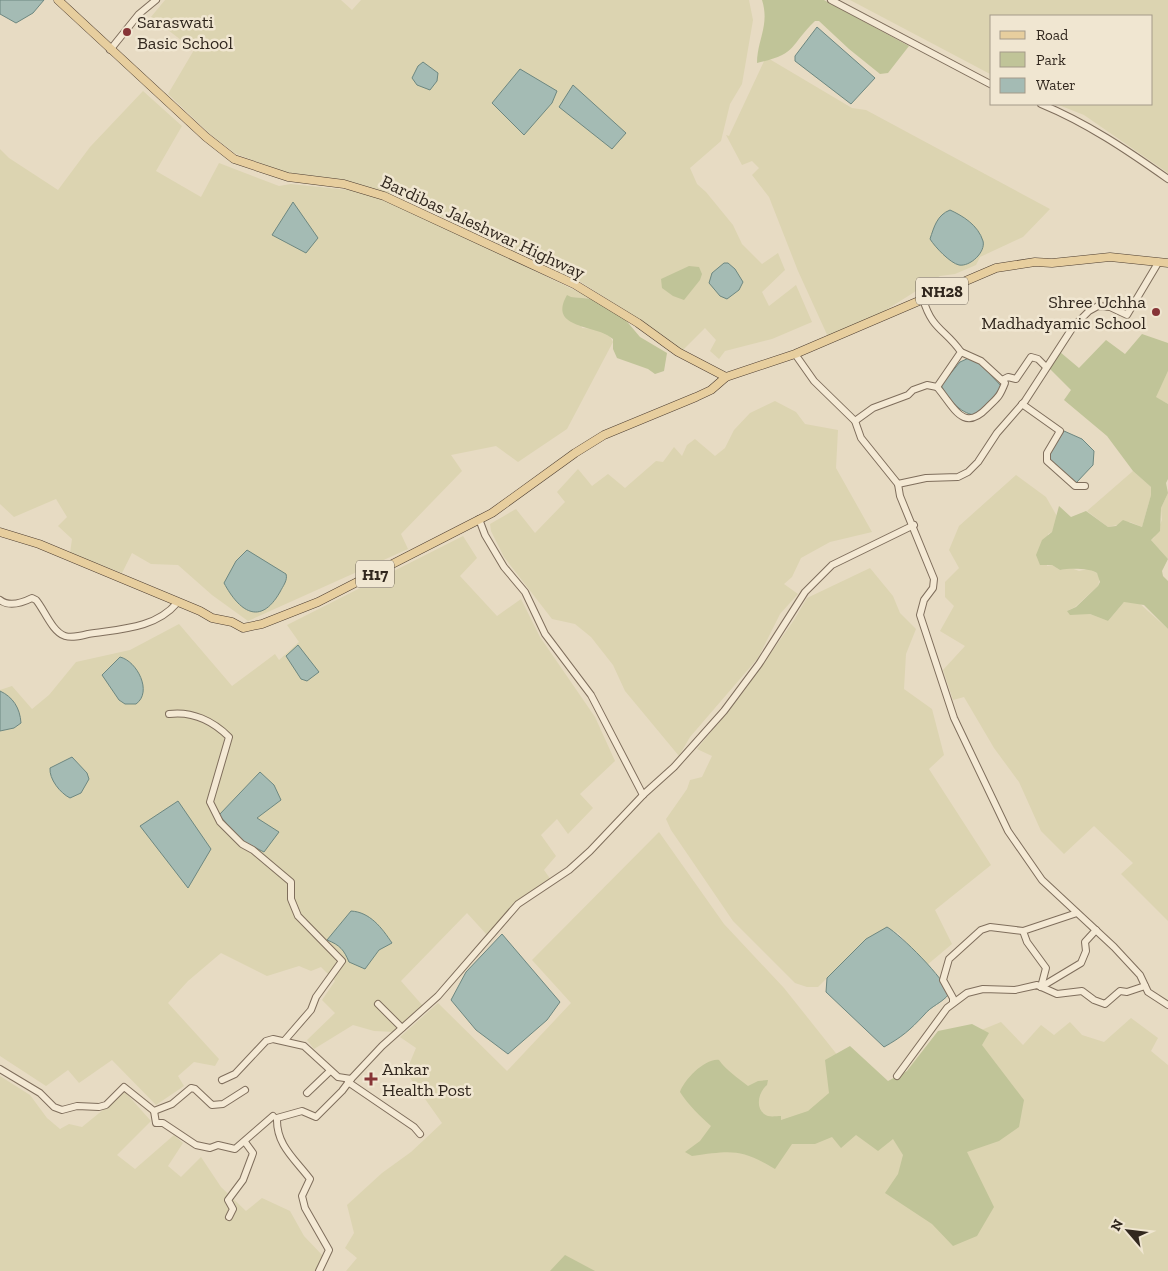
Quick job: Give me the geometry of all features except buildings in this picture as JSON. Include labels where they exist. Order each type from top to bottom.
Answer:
[{"type":"main road","name":"Bardibas Jaleshwar Highway","points":[[58,0],[206,138],[234,159],[288,177],[344,184],[384,196],[574,284],[638,323],[678,352],[726,377]]},
{"type":"main road","name":"NH28","points":[[726,377],[795,354],[996,268],[1035,262],[1052,263],[1110,257],[1168,263]]},
{"type":"main road","name":"H17","points":[[0,532],[39,544],[212,618],[232,622],[243,628],[262,624],[318,602],[492,513],[575,453],[604,435],[711,390],[726,377]]},
{"type":"street","points":[[110,50],[139,14],[156,0]]},
{"type":"street","points":[[830,0],[990,84]]},
{"type":"street","points":[[1043,105],[1080,122],[1126,149],[1168,179]]},
{"type":"street","points":[[898,484],[926,478],[958,477],[968,472],[1038,383],[1046,367],[1073,326],[1094,308],[1102,305],[1127,315],[1158,263]]},
{"type":"street","points":[[855,421],[873,408],[908,395],[927,385],[937,387],[964,418],[970,420],[977,418],[1001,396],[1005,383],[981,361],[961,352],[929,317],[923,299]]},
{"type":"street","points":[[937,387],[961,352]]},
{"type":"street","points":[[795,354],[814,381],[855,421],[861,438],[898,484],[900,496],[914,525],[934,579],[933,588],[924,600],[920,615],[954,718],[1008,830],[1042,880],[1096,930],[1140,975],[1148,992],[1168,1005]]},
{"type":"street","points":[[1002,380],[1008,377],[1016,379],[1031,357],[1038,359],[1046,367]]},
{"type":"street","points":[[1022,404],[1060,431],[1046,453],[1047,461],[1075,486],[1079,488],[1085,486]]},
{"type":"street","points":[[479,519],[485,535],[504,567],[525,592],[545,634],[590,696],[643,795]]},
{"type":"street","points":[[319,1271],[328,1250],[305,1208],[302,1196],[310,1179],[297,1160],[283,1148],[279,1138],[277,1118],[302,1111],[316,1116],[402,1028],[438,996],[518,904],[569,870],[590,851],[643,795],[674,767],[724,711],[755,670],[805,592],[832,565],[914,525]]},
{"type":"street","points":[[0,600],[9,604],[25,602],[32,598],[36,600],[59,632],[71,636],[110,632],[139,626],[169,612],[177,603]]},
{"type":"street","points":[[169,714],[197,716],[216,725],[229,737],[228,747],[210,802],[220,822],[242,844],[254,850],[291,882],[292,899],[298,916],[314,931],[327,948],[339,955],[342,961],[316,997],[311,1010],[285,1040],[280,1042],[273,1038],[266,1040],[235,1074],[222,1080]]},
{"type":"street","points":[[953,1002],[953,998],[943,980],[949,959],[986,928],[1014,928],[1024,931],[1077,913]]},
{"type":"street","points":[[1041,987],[1081,963],[1086,951],[1085,942],[1096,930]]},
{"type":"street","points":[[1024,931],[1027,942],[1046,968],[1041,987]]},
{"type":"street","points":[[897,1076],[953,1002],[974,990],[1015,990],[1037,985],[1056,994],[1078,990],[1106,1004],[1120,992],[1145,986]]},
{"type":"street","points":[[378,1004],[402,1028]]},
{"type":"street","points":[[285,1040],[304,1046],[330,1071],[338,1077],[350,1080],[409,1123],[420,1134]]},
{"type":"street","points":[[0,1069],[40,1093],[54,1107],[62,1110],[77,1106],[99,1107],[106,1105],[124,1087],[154,1111],[156,1123],[163,1123],[196,1145],[210,1148],[218,1145],[235,1149],[273,1116]]},
{"type":"street","points":[[307,1093],[330,1071]]},
{"type":"street","points":[[154,1111],[172,1104],[191,1088],[195,1089],[212,1105],[223,1104],[245,1090]]},
{"type":"street","points":[[229,1217],[233,1209],[228,1200],[243,1180],[253,1153],[245,1142]]},
{"type":"shaded area","points":[[165,0],[341,0],[352,10],[361,0],[749,0],[753,20],[742,84],[730,104],[721,141],[690,168],[697,184],[733,225],[742,244],[762,264],[778,253],[785,270],[762,292],[769,306],[796,285],[812,322],[772,339],[725,351],[719,359],[710,351],[716,340],[705,328],[682,351],[640,320],[576,279],[395,195],[344,180],[284,172],[236,154],[211,135],[168,94],[194,50],[151,17]]},
{"type":"shaded area","points":[[850,0],[1168,0],[1168,173],[1084,115],[1059,105],[1153,105],[1153,15],[990,15],[990,74]]},
{"type":"shaded area","points":[[766,57],[852,108],[866,110],[1050,209],[1023,237],[980,257],[976,265],[955,274],[940,276],[862,325],[829,339],[798,271],[769,197],[752,175],[759,168],[752,161],[742,165],[726,135],[729,136]]},
{"type":"shaded area","points":[[143,91],[182,126],[156,171],[201,197],[219,163],[279,186],[291,184],[358,191],[406,209],[593,299],[571,297],[582,328],[596,329],[609,335],[613,342],[567,429],[518,462],[496,446],[451,455],[462,471],[401,534],[408,549],[248,621],[212,595],[178,565],[151,564],[132,553],[122,573],[70,553],[72,539],[58,526],[67,517],[56,499],[14,517],[0,504],[0,149],[9,158],[58,190],[90,147]]},
{"type":"shaded area","points":[[1168,371],[1168,404],[1155,397]]},
{"type":"shaded area","points":[[775,401],[796,412],[805,424],[838,430],[836,468],[872,532],[830,542],[801,558],[792,577],[784,584],[798,594],[780,614],[758,658],[690,737],[679,756],[625,691],[613,665],[591,637],[575,624],[552,619],[504,557],[491,531],[490,524],[516,509],[535,533],[565,502],[557,492],[578,469],[592,486],[608,474],[625,488],[656,461],[663,462],[674,447],[682,456],[687,445],[695,439],[715,456],[725,448],[734,430],[750,413]]},
{"type":"shaded area","points":[[1133,471],[1151,487],[1151,495],[1142,527],[1130,522],[1108,527],[1087,511]]},
{"type":"shaded area","points":[[1016,475],[1046,497],[1058,518],[1052,532],[1048,534],[1047,566],[1052,565],[1060,570],[1071,568],[1079,571],[1088,569],[1097,573],[1100,577],[1098,586],[1075,607],[1067,611],[1090,614],[1108,621],[1124,602],[1139,603],[1168,629],[1168,921],[1121,874],[1133,863],[1094,826],[1064,854],[1041,831],[1019,782],[994,748],[964,697],[953,700],[943,670],[965,646],[940,631],[954,606],[945,597],[945,582],[959,568],[949,550],[959,526]]},
{"type":"shaded area","points":[[1168,493],[1168,559],[1151,540],[1154,538],[1162,520],[1161,508]]},
{"type":"shaded area","points":[[463,536],[477,558],[460,576],[497,616],[521,599],[540,637],[595,717],[615,761],[580,794],[593,808],[568,834],[557,819],[541,835],[556,856],[544,870],[551,880],[514,904],[487,935],[467,913],[401,981],[423,1006],[394,1032],[374,1031],[353,1025],[314,1049],[307,1040],[335,1013],[322,1000],[335,981],[321,967],[311,971],[299,966],[267,976],[221,953],[188,981],[168,1003],[219,1059],[215,1066],[194,1062],[178,1076],[184,1086],[156,1105],[112,1060],[79,1083],[68,1070],[46,1086],[0,1056],[0,690],[12,686],[32,709],[49,695],[76,662],[130,650],[179,624],[232,686],[275,654],[279,660],[299,642],[287,625]]},
{"type":"shaded area","points":[[870,568],[893,596],[900,613],[916,629],[906,654],[904,689],[932,709],[944,755],[929,769],[991,865],[935,910],[952,944],[927,965],[898,933],[887,928],[866,939],[818,987],[807,987],[795,983],[733,921],[671,830],[666,819],[687,789],[690,780],[702,777],[712,756],[697,749],[744,691],[794,620],[807,598]]},
{"type":"shaded area","points":[[659,832],[724,924],[784,988],[878,1106],[937,1033],[945,1041],[964,1037],[1001,1022],[1023,1045],[1041,1025],[1054,1035],[1070,1022],[1082,1035],[1104,1042],[1131,1018],[1158,1038],[1151,1051],[1168,1065],[1168,1271],[346,1271],[357,1258],[345,1248],[354,1233],[347,1205],[382,1173],[411,1152],[442,1123],[406,1072],[416,1048],[400,1037],[438,1003],[507,1071],[571,1003],[532,960]]},
{"type":"shaded area","points":[[0,1076],[30,1095],[47,1118],[60,1129],[69,1124],[82,1127],[125,1092],[151,1121],[117,1155],[135,1169],[174,1135],[183,1143],[168,1166],[181,1177],[201,1157],[221,1187],[246,1211],[262,1198],[290,1211],[304,1236],[323,1256],[315,1271],[0,1271]]},
{"type":"green space","points":[[762,0],[824,0],[909,46],[888,73],[880,74],[819,21],[815,21],[787,52],[770,60],[757,63],[765,17]]},
{"type":"green space","points":[[689,266],[699,267],[702,274],[700,280],[684,300],[673,296],[662,288],[661,279]]},
{"type":"green space","points":[[567,295],[593,299],[624,318],[640,337],[667,353],[664,371],[655,374],[648,369],[617,358],[613,349],[613,339],[606,334],[576,324],[564,315],[563,306]]},
{"type":"green space","points":[[1142,334],[1168,343],[1168,371],[1156,397],[1168,404],[1168,479],[1166,483],[1168,493],[1161,508],[1160,531],[1151,540],[1168,559],[1162,571],[1163,576],[1168,581],[1168,629],[1144,605],[1124,602],[1108,621],[1090,614],[1070,615],[1067,611],[1076,607],[1098,586],[1100,582],[1097,573],[1079,569],[1060,570],[1052,565],[1040,565],[1036,555],[1042,540],[1052,532],[1059,506],[1071,517],[1086,511],[1108,527],[1116,526],[1123,520],[1142,527],[1151,495],[1151,487],[1133,471],[1107,436],[1064,400],[1071,390],[1048,367],[1060,352],[1079,368],[1106,340],[1125,354]]},
{"type":"green space","points":[[972,1024],[989,1033],[982,1045],[1024,1100],[1019,1127],[999,1141],[967,1152],[994,1207],[977,1236],[953,1246],[932,1224],[885,1193],[898,1174],[903,1155],[893,1139],[878,1151],[856,1135],[841,1148],[832,1137],[815,1144],[792,1144],[775,1169],[744,1154],[726,1152],[692,1156],[685,1152],[700,1141],[711,1126],[680,1092],[690,1076],[708,1062],[719,1060],[729,1071],[748,1086],[758,1081],[768,1080],[767,1085],[761,1092],[759,1106],[764,1114],[768,1116],[781,1116],[781,1120],[808,1111],[829,1093],[825,1060],[850,1046],[888,1081],[907,1071],[938,1031]]},
{"type":"green space","points":[[565,1255],[595,1271],[550,1271]]},
{"type":"water","points":[[0,0],[44,0],[33,13],[16,23],[0,14]]},
{"type":"water","points":[[817,27],[875,78],[851,104],[795,61],[795,56]]},
{"type":"water","points":[[423,62],[438,73],[437,81],[430,90],[417,85],[412,78],[418,66]]},
{"type":"water","points":[[520,69],[557,91],[552,103],[524,135],[492,103]]},
{"type":"water","points":[[573,85],[626,133],[612,149],[559,107]]},
{"type":"water","points":[[293,202],[318,238],[306,253],[272,235]]},
{"type":"water","points":[[950,210],[965,218],[974,226],[983,241],[980,254],[968,264],[955,264],[930,239],[939,218]]},
{"type":"water","points":[[724,263],[728,263],[735,269],[743,282],[739,290],[727,299],[720,296],[709,283],[712,273]]},
{"type":"water","points":[[971,357],[978,361],[1001,386],[998,395],[974,415],[969,414],[954,404],[941,385],[960,362]]},
{"type":"water","points":[[1064,431],[1082,439],[1094,451],[1093,465],[1076,483],[1046,458]]},
{"type":"water","points":[[247,550],[286,574],[286,581],[272,603],[265,609],[257,612],[250,611],[236,601],[224,583],[236,561]]},
{"type":"water","points":[[298,645],[319,672],[307,681],[301,679],[286,656]]},
{"type":"water","points":[[120,657],[132,664],[141,678],[143,692],[141,699],[136,704],[125,704],[119,700],[102,675]]},
{"type":"water","points":[[0,691],[9,696],[15,704],[21,723],[14,728],[0,731]]},
{"type":"water","points":[[72,757],[87,773],[89,779],[81,793],[70,798],[56,785],[51,777],[50,768]]},
{"type":"water","points":[[260,772],[274,785],[281,800],[257,818],[279,832],[264,852],[242,841],[219,815]]},
{"type":"water","points":[[178,801],[211,849],[188,888],[140,826]]},
{"type":"water","points":[[351,911],[364,914],[370,918],[380,927],[392,943],[379,950],[365,969],[349,962],[341,948],[327,940]]},
{"type":"water","points":[[887,927],[922,958],[940,978],[949,994],[906,1033],[884,1047],[826,992],[827,978],[866,939]]},
{"type":"water","points":[[502,934],[560,1002],[547,1020],[508,1054],[476,1030],[451,1000],[466,972]]},
{"type":"place","name":"Saraswati Basic School","points":[[127,32]]},
{"type":"place","name":"Shree Uchha Madhadyamic School","points":[[1156,312]]},
{"type":"place","name":"Ankar Health Post","points":[[371,1079]]}]
